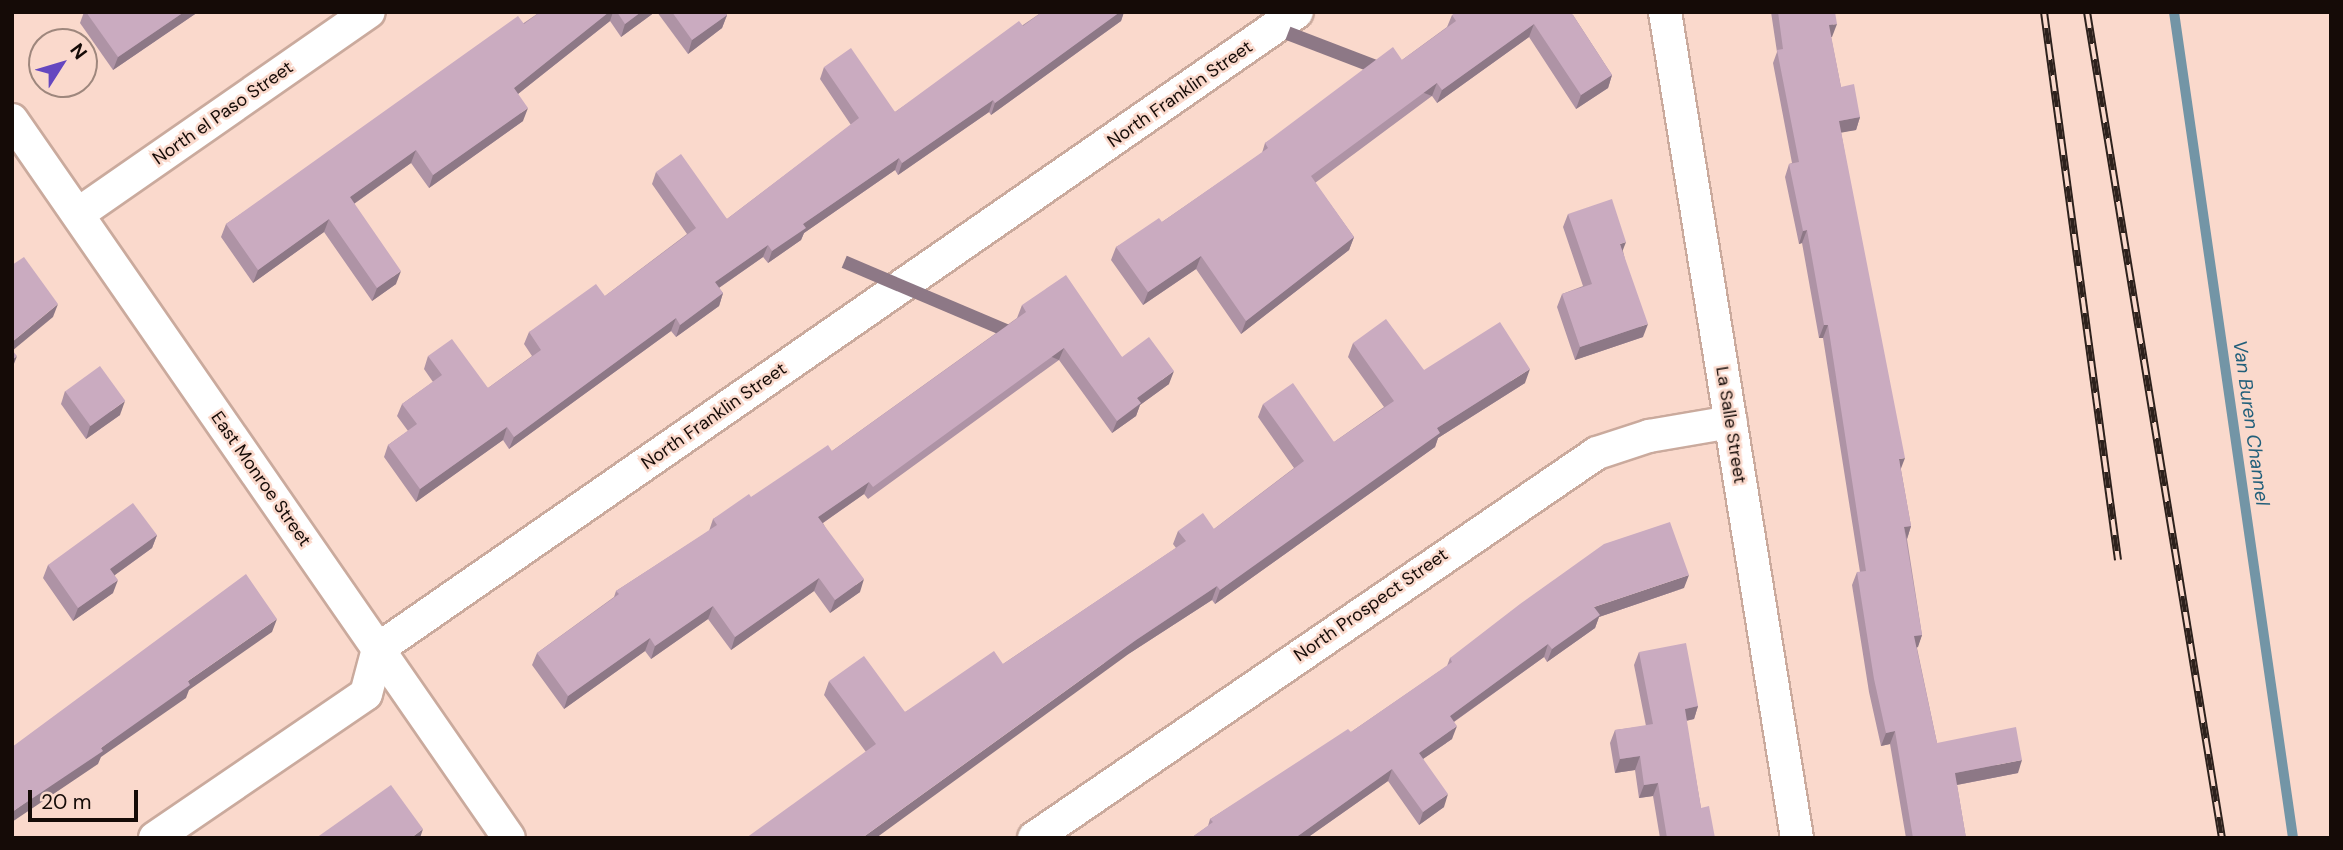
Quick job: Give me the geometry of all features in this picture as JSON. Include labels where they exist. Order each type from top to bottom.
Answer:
[{"type":"street","name":"North el Paso Street","points":[[78,214],[369,12]]},
{"type":"street","name":"North Franklin Street","points":[[378,649],[1297,12]]},
{"type":"street","name":"La Salle Street","points":[[1665,12],[1797,838]]},
{"type":"street","name":"East Monroe Street","points":[[15,128],[78,214],[509,838]]},
{"type":"street","name":"North Prospect Street","points":[[1034,838],[1597,453],[1649,436],[1731,422]]},
{"type":"street","points":[[155,838],[366,694],[378,649]]},
{"type":"building","points":[[86,12],[184,12],[118,57]]},
{"type":"building","points":[[540,12],[609,12],[514,88],[528,108],[433,175],[416,150],[350,197],[401,271],[377,288],[329,219],[258,270],[226,224],[518,16],[524,24]]},
{"type":"building","points":[[617,12],[641,12],[625,24]]},
{"type":"building","points":[[672,12],[725,12],[727,15],[692,40]]},
{"type":"building","points":[[1042,12],[1120,12],[995,103],[993,100],[902,163],[899,158],[803,224],[806,228],[772,251],[768,245],[715,282],[723,293],[680,325],[676,318],[514,437],[507,427],[420,489],[388,445],[417,424],[402,404],[442,375],[428,356],[452,339],[488,388],[541,350],[529,332],[596,284],[605,296],[696,228],[656,172],[681,154],[727,219],[859,118],[824,67],[851,48],[895,112],[1019,21],[1023,26]]},
{"type":"building","points":[[1456,12],[1571,12],[1612,75],[1581,95],[1534,24],[1442,90],[1437,83],[1311,176],[1354,237],[1246,321],[1201,256],[1148,292],[1116,247],[1159,218],[1162,222],[1268,148],[1265,143],[1393,47],[1402,60],[1456,21],[1452,15]]},
{"type":"building","points":[[1778,12],[1835,12],[1837,24],[1829,25],[1841,87],[1854,84],[1860,117],[1839,121],[1905,458],[1899,459],[1911,526],[1904,527],[1922,635],[1914,636],[1937,743],[2016,727],[2022,760],[1955,773],[1966,838],[1913,838],[1895,731],[1886,733],[1874,679],[1857,572],[1866,571],[1828,325],[1824,325],[1807,230],[1803,231],[1789,164],[1799,162],[1777,50],[1783,49]]},
{"type":"building","points":[[1612,199],[1626,242],[1620,244],[1648,324],[1580,347],[1562,294],[1592,284],[1568,214]]},
{"type":"building","points":[[24,257],[58,304],[12,342],[12,265]]},
{"type":"building","points":[[1066,275],[1122,357],[1149,337],[1174,371],[1137,398],[1141,403],[1117,421],[1064,348],[873,487],[869,482],[818,517],[864,579],[835,600],[819,578],[735,637],[713,606],[655,646],[650,638],[568,696],[537,653],[619,594],[616,591],[717,525],[713,519],[749,494],[751,497],[828,445],[832,451],[1026,312],[1022,305]]},
{"type":"building","points":[[1386,319],[1424,370],[1500,322],[1530,369],[1437,428],[1440,433],[1220,590],[1217,586],[1136,640],[862,838],[746,838],[876,744],[829,681],[864,656],[905,712],[994,651],[1003,664],[1186,541],[1178,531],[1203,513],[1214,529],[1304,461],[1263,404],[1293,383],[1334,442],[1394,401],[1353,343]]},
{"type":"building","points":[[100,366],[125,401],[90,426],[65,391]]},
{"type":"building","points":[[133,503],[157,535],[110,569],[118,580],[78,608],[48,565]]},
{"type":"building","points":[[1670,522],[1689,575],[1594,607],[1600,615],[1552,649],[1548,644],[1450,716],[1457,726],[1419,753],[1448,794],[1423,812],[1392,769],[1295,838],[1191,838],[1213,822],[1210,819],[1348,729],[1351,732],[1452,662],[1450,658],[1604,544]]},
{"type":"building","points":[[246,574],[277,619],[188,681],[190,685],[101,748],[103,751],[12,812],[12,747]]},
{"type":"building","points":[[1686,643],[1698,706],[1685,709],[1701,808],[1709,806],[1715,838],[1667,838],[1658,783],[1644,785],[1640,756],[1620,759],[1615,730],[1653,724],[1639,652]]},
{"type":"building","points":[[391,785],[423,829],[411,838],[316,838]]},
{"type":"waterway","name":"Van Buren Channel","points":[[2174,12],[2293,838]]},
{"type":"railway","points":[[2044,12],[2118,560]]},
{"type":"railway","points":[[2087,12],[2222,838]]}]
